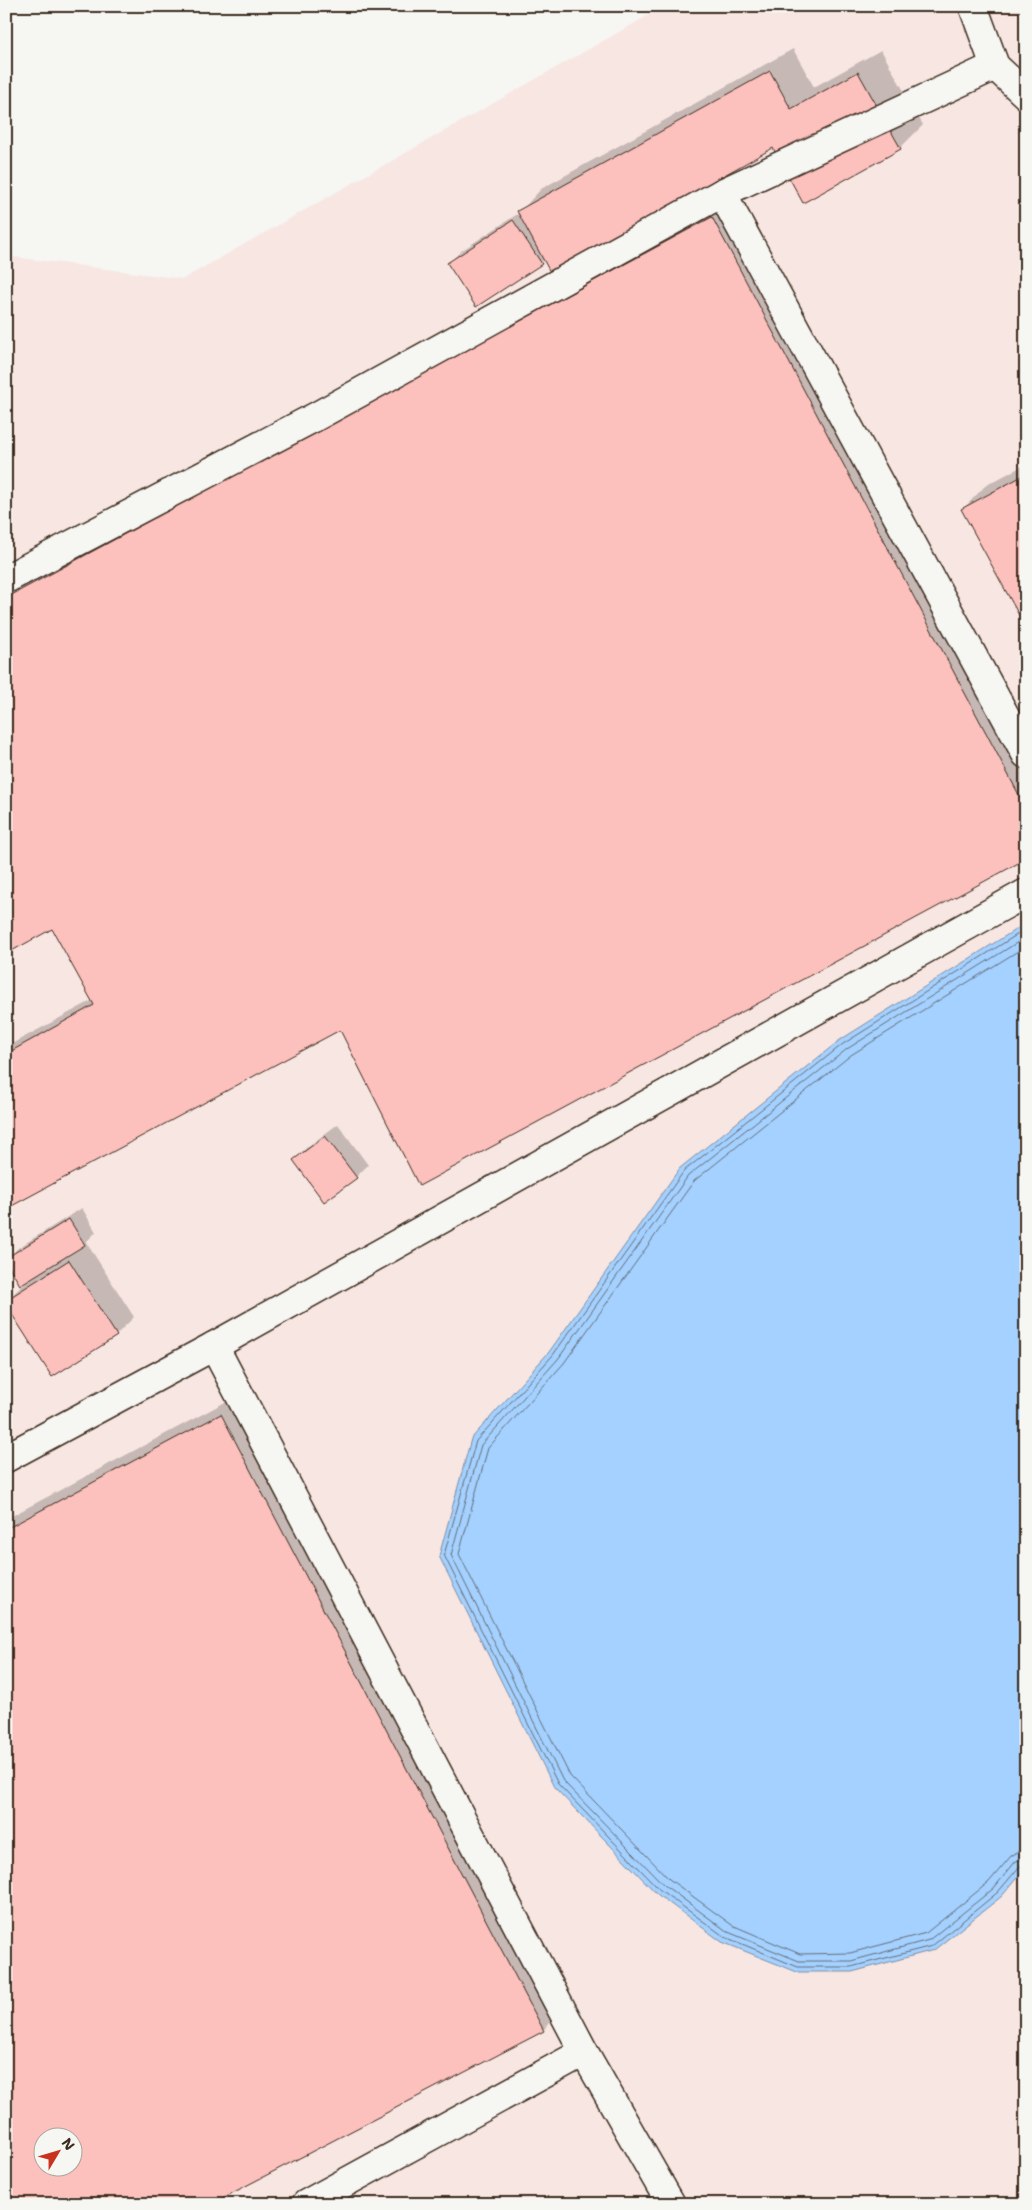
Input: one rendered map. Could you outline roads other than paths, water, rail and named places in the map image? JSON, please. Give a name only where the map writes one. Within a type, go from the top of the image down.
[{"type":"street","points":[[973,6],[995,66],[1026,95]]},
{"type":"street","points":[[6,579],[317,416],[722,193],[995,66]]},
{"type":"street","points":[[722,193],[1026,754]]},
{"type":"street","points":[[6,1458],[214,1346],[1026,893]]},
{"type":"street","points":[[214,1346],[584,2052],[671,2204]]},
{"type":"street","points":[[306,2204],[584,2052]]},
{"type":"water","points":[[1026,923],[1026,1867],[1002,1896],[934,1950],[852,1972],[797,1972],[722,1942],[657,1894],[554,1787],[439,1556],[471,1439],[549,1352],[680,1168],[840,1040]]}]
